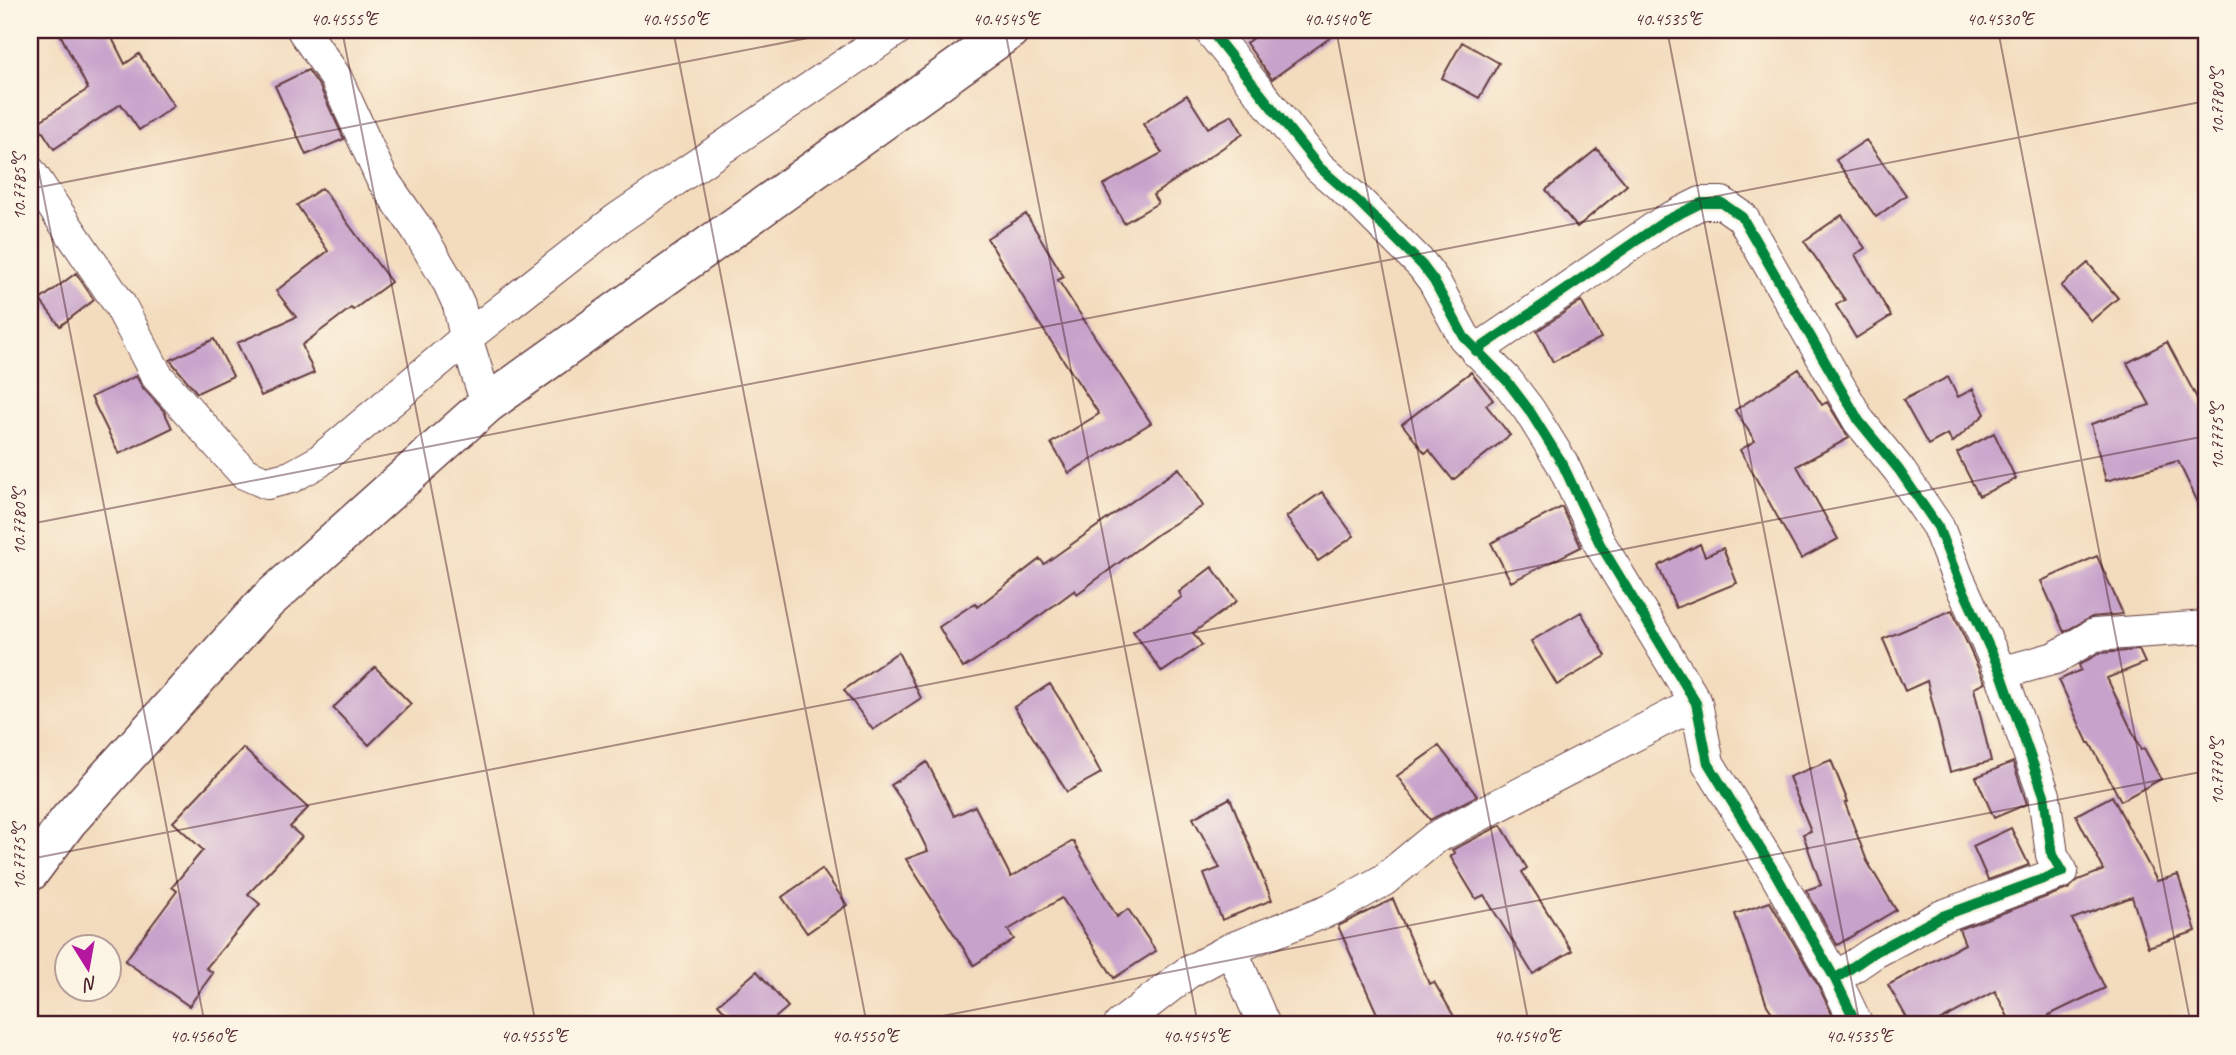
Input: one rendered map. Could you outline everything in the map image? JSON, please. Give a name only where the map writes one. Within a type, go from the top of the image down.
[{"type":"main road","points":[[30,872],[68,821],[267,601],[486,404],[1010,30]]},
{"type":"street","points":[[303,30],[336,78],[381,177],[417,229],[449,283],[459,305],[486,404]]},
{"type":"street","points":[[30,172],[120,305],[157,376],[244,473],[267,483],[291,477],[318,462],[466,338],[616,220],[896,30]]},
{"type":"street","points":[[1210,30],[1319,167],[1359,202],[1422,265],[1434,281],[1464,337],[1507,381],[1529,410],[1562,463],[1600,544],[1696,703],[1708,763],[1774,871],[1835,979],[1857,1025]]},
{"type":"street","points":[[1476,351],[1665,221],[1701,203],[1722,203],[1742,217],[1860,421],[1899,470],[1938,527],[2000,673],[2044,795],[2052,855],[2062,872],[1940,917],[1873,953],[1835,979]]},
{"type":"street","points":[[2000,673],[2054,658],[2094,635],[2206,627]]},
{"type":"street","points":[[1120,1025],[1187,973],[1231,949],[1334,908],[1384,880],[1434,838],[1696,703]]},
{"type":"street","points":[[1231,949],[1264,1025]]},
{"type":"building","points":[[58,30],[108,30],[125,64],[139,54],[174,106],[139,130],[121,104],[54,149],[37,123],[88,89]]},
{"type":"building","points":[[1264,30],[1341,30],[1272,79],[1246,43]]},
{"type":"building","points":[[1462,42],[1499,63],[1479,98],[1442,78]]},
{"type":"building","points":[[308,70],[320,87],[344,139],[306,155],[275,86]]},
{"type":"building","points":[[1187,95],[1208,128],[1232,115],[1243,134],[1153,195],[1158,203],[1124,223],[1103,185],[1162,153],[1143,124]]},
{"type":"building","points":[[1866,140],[1906,195],[1876,217],[1836,160]]},
{"type":"building","points":[[1597,149],[1627,185],[1577,227],[1546,190]]},
{"type":"building","points":[[322,188],[391,282],[302,345],[314,373],[261,396],[237,343],[296,317],[276,291],[328,251],[297,205]]},
{"type":"building","points":[[1026,214],[1064,277],[1058,280],[1151,423],[1069,473],[1051,443],[1099,414],[987,238]]},
{"type":"building","points":[[1842,215],[1865,248],[1855,255],[1891,316],[1856,338],[1836,305],[1845,300],[1804,241]]},
{"type":"building","points":[[2088,263],[2118,298],[2091,321],[2061,286]]},
{"type":"building","points":[[76,273],[94,300],[60,326],[40,300]]},
{"type":"building","points":[[1581,301],[1601,338],[1553,362],[1537,331]]},
{"type":"building","points":[[214,339],[233,376],[197,393],[170,360]]},
{"type":"building","points":[[2167,342],[2206,415],[2206,519],[2178,461],[2106,481],[2091,424],[2150,405],[2127,363]]},
{"type":"building","points":[[1799,369],[1822,405],[1827,402],[1849,438],[1797,466],[1838,539],[1801,559],[1740,450],[1755,441],[1735,410]]},
{"type":"building","points":[[1471,372],[1493,400],[1486,405],[1510,435],[1453,480],[1429,450],[1425,453],[1402,424]]},
{"type":"building","points":[[136,376],[164,411],[172,428],[119,454],[91,397]]},
{"type":"building","points":[[1948,377],[1958,397],[1973,389],[1985,414],[1952,443],[1948,434],[1928,445],[1903,400]]},
{"type":"building","points":[[1994,433],[2016,479],[1979,496],[1957,453]]},
{"type":"building","points":[[1179,468],[1203,506],[1159,533],[1077,594],[1075,590],[963,668],[939,627],[975,603],[977,607],[1040,559],[1044,564]]},
{"type":"building","points":[[1322,492],[1354,536],[1318,561],[1286,517]]},
{"type":"building","points":[[1562,507],[1581,547],[1511,582],[1491,543]]},
{"type":"building","points":[[1700,544],[1705,556],[1723,548],[1737,583],[1676,608],[1658,566]]},
{"type":"building","points":[[2097,556],[2123,614],[2092,617],[2064,632],[2041,581]]},
{"type":"building","points":[[1212,567],[1237,601],[1193,633],[1202,645],[1162,672],[1133,631],[1182,597],[1179,592]]},
{"type":"building","points":[[1952,610],[1985,683],[1974,688],[1991,761],[1950,772],[1927,681],[1905,691],[1883,639]]},
{"type":"building","points":[[1581,612],[1606,656],[1557,685],[1531,641]]},
{"type":"building","points":[[2139,650],[2145,663],[2107,678],[2141,750],[2144,748],[2161,779],[2121,801],[2088,743],[2059,680],[2081,670],[2079,665],[2100,653]]},
{"type":"building","points":[[898,652],[921,698],[873,730],[844,690]]},
{"type":"building","points":[[375,667],[411,704],[369,745],[333,708]]},
{"type":"building","points":[[1050,684],[1101,773],[1067,792],[1014,707]]},
{"type":"building","points":[[1439,746],[1477,796],[1430,820],[1397,776]]},
{"type":"building","points":[[243,748],[308,808],[290,827],[302,837],[248,894],[260,904],[206,968],[213,973],[189,1006],[125,961],[177,891],[172,887],[203,850],[173,822]]},
{"type":"building","points":[[1831,760],[1867,861],[1896,910],[1837,945],[1806,890],[1821,885],[1803,834],[1811,831],[1789,777]]},
{"type":"building","points":[[927,762],[954,816],[975,806],[1011,877],[1073,841],[1117,917],[1128,909],[1156,951],[1114,978],[1062,898],[1008,930],[1014,939],[974,965],[906,859],[928,851],[906,807],[891,785]]},
{"type":"building","points":[[2013,762],[2027,804],[1994,818],[1976,777]]},
{"type":"building","points":[[2112,796],[2157,881],[2178,875],[2196,931],[2148,947],[2132,897],[2072,919],[2105,988],[2049,1015],[2054,1025],[2012,1025],[1995,991],[1932,1025],[1911,1025],[1888,985],[1965,944],[1959,929],[2068,889],[2078,880],[2104,870],[2076,815]]},
{"type":"building","points":[[1230,798],[1272,900],[1222,920],[1204,874],[1220,868],[1193,818]]},
{"type":"building","points":[[1501,825],[1527,868],[1522,872],[1572,951],[1533,974],[1484,895],[1476,899],[1450,856],[1455,853],[1452,850]]},
{"type":"building","points":[[2011,828],[2029,865],[1988,880],[1973,846]]},
{"type":"building","points":[[822,869],[847,905],[807,933],[782,897]]},
{"type":"building","points":[[1393,899],[1429,984],[1434,982],[1459,1025],[1382,1025],[1338,926]]},
{"type":"building","points":[[1770,902],[1819,987],[1837,1025],[1780,1025],[1767,1005],[1735,914]]},
{"type":"building","points":[[757,971],[788,1007],[767,1025],[737,1025],[718,1004]]},
{"type":"cycle path","points":[[1210,30],[1319,167],[1359,202],[1422,265],[1434,281],[1464,337],[1507,381],[1529,410],[1562,463],[1600,544],[1696,703],[1708,763],[1774,871],[1835,979],[1857,1025]]},
{"type":"cycle path","points":[[1476,351],[1665,221],[1701,203],[1722,203],[1742,217],[1859,421],[1899,470],[1938,527],[2001,673],[2044,795],[2052,855],[2062,872],[1940,917],[1873,953],[1835,979]]}]
